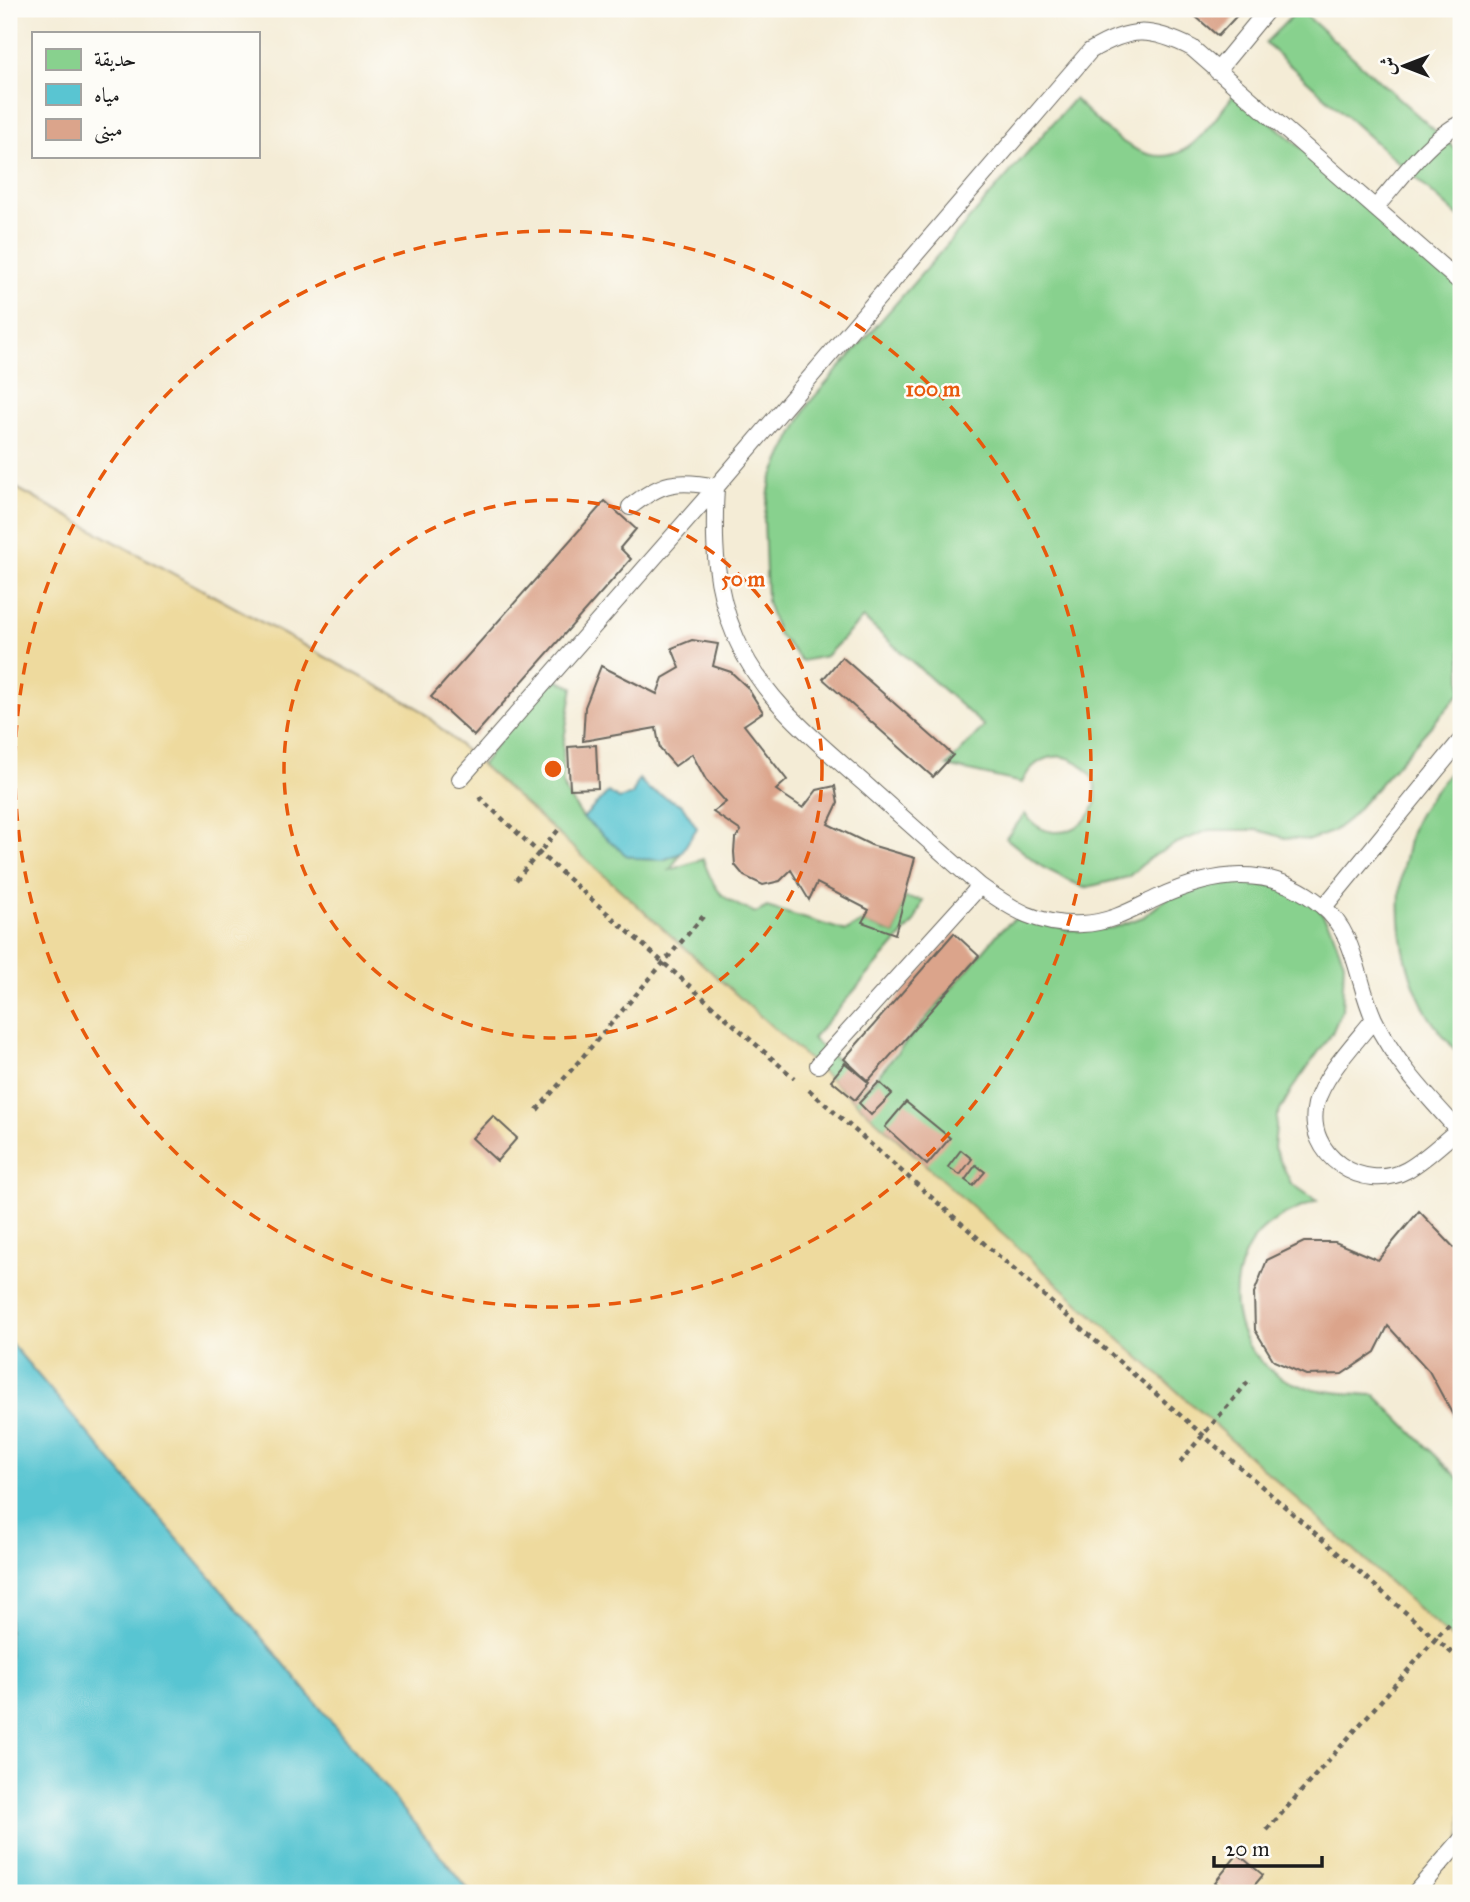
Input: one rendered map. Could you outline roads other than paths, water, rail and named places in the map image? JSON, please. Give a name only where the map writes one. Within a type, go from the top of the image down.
[{"type":"lane","points":[[1217,71],[1268,9]]},
{"type":"lane","points":[[460,779],[716,487],[1090,51],[1114,36],[1141,32],[1168,36],[1192,48],[1461,283]]},
{"type":"lane","points":[[1375,208],[1433,143],[1461,124]]},
{"type":"lane","points":[[631,507],[648,492],[670,484],[694,482],[716,487]]},
{"type":"lane","points":[[716,487],[713,539],[720,590],[736,639],[762,684],[795,723],[980,886],[1010,908],[1045,922],[1083,925],[1120,917],[1187,884],[1223,876],[1260,876],[1283,882],[1305,892],[1324,907],[1341,927],[1353,950],[1374,1019],[1400,1063],[1460,1131],[1406,1171],[1380,1179],[1352,1174],[1329,1157],[1316,1132],[1316,1104],[1328,1079],[1374,1019]]},
{"type":"lane","points":[[1324,907],[1461,740]]},
{"type":"lane","points":[[818,1065],[980,886]]},
{"type":"lane","points":[[1415,1893],[1461,1840]]},
{"type":"water","points":[[639,779],[648,789],[682,805],[697,828],[681,853],[663,860],[639,859],[626,855],[583,818],[608,792],[619,799],[632,795]]},
{"type":"water","points":[[9,1341],[285,1665],[471,1893],[9,1893]]}]
